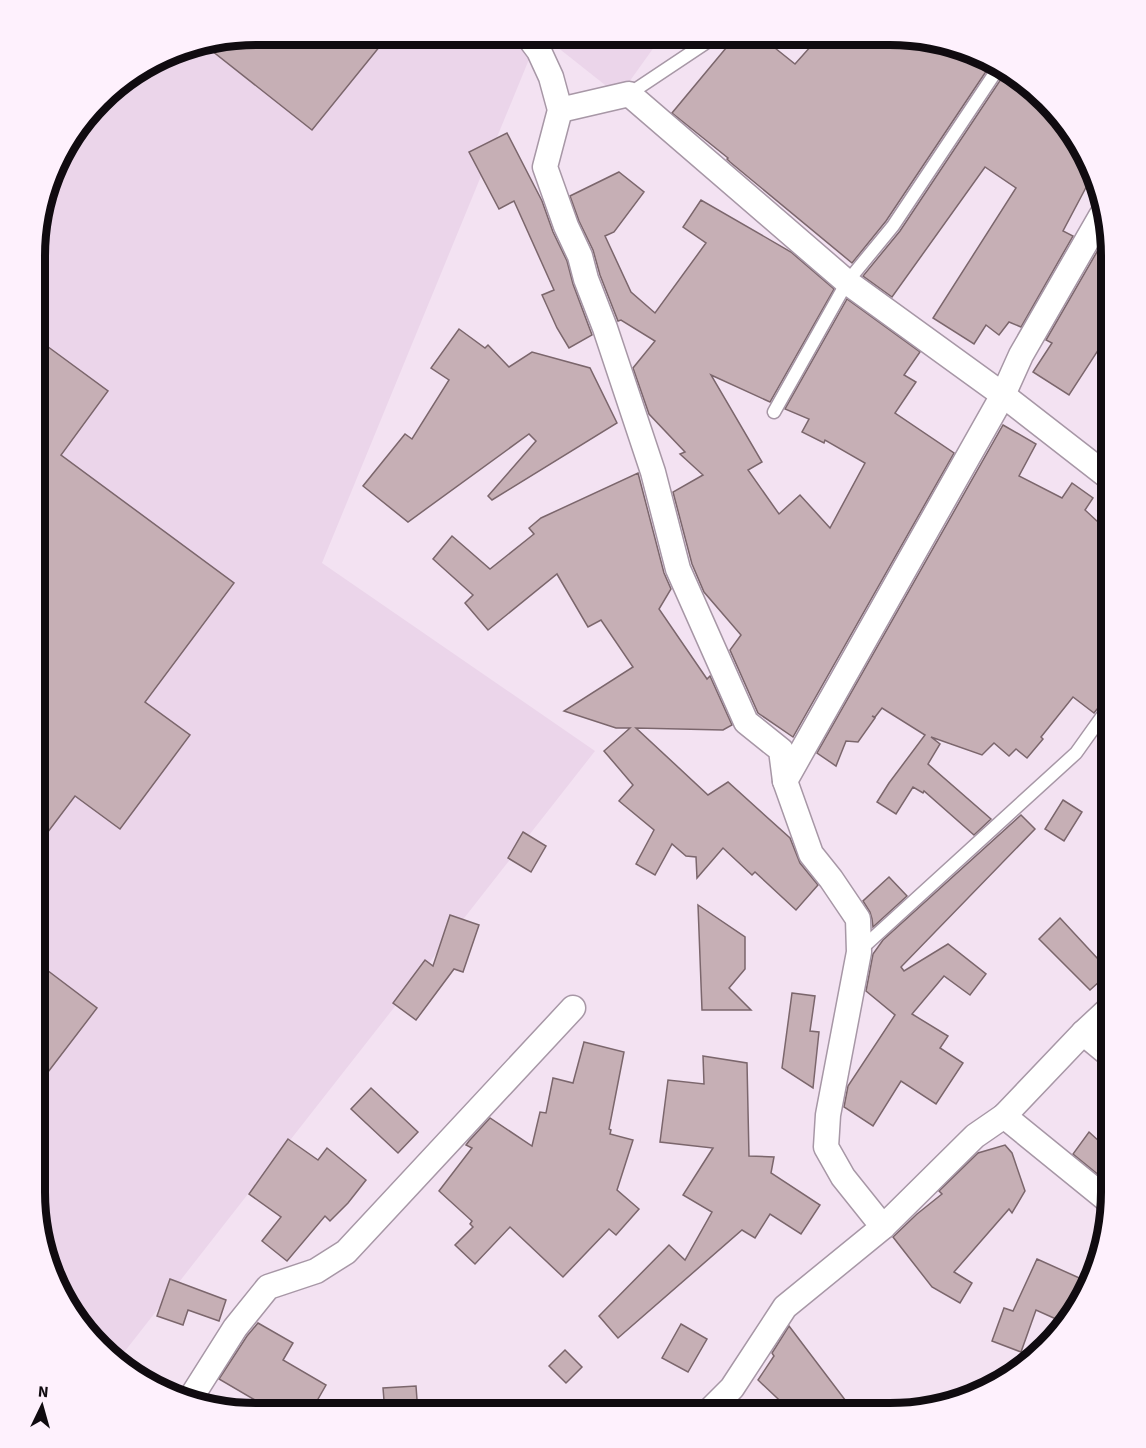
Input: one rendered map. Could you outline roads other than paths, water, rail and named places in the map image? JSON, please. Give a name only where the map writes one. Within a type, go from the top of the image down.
[{"type":"street","points":[[534,45],[551,77],[560,110],[545,167],[566,226],[580,256],[653,472],[678,569],[746,722],[782,750],[785,781],[811,854],[858,919],[859,951],[828,1115],[826,1147],[843,1177],[883,1227]]},
{"type":"street","points":[[560,110],[629,94],[847,282],[1003,395],[1101,471]]},
{"type":"street","points":[[785,781],[1003,395],[1021,355],[1098,221]]},
{"type":"street","points":[[194,1394],[235,1328],[268,1287],[316,1271],[346,1252],[573,1008]]},
{"type":"street","points":[[717,1403],[732,1388],[785,1308],[883,1227],[975,1136],[1004,1116],[1101,1016]]},
{"type":"street","points":[[1083,1033],[1101,1048]]},
{"type":"street","points":[[1004,1116],[1101,1195]]},
{"type":"lane","points":[[629,94],[702,45]]},
{"type":"lane","points":[[774,412],[847,282],[893,226],[995,73]]},
{"type":"lane","points":[[859,951],[1076,753],[1101,718]]}]
